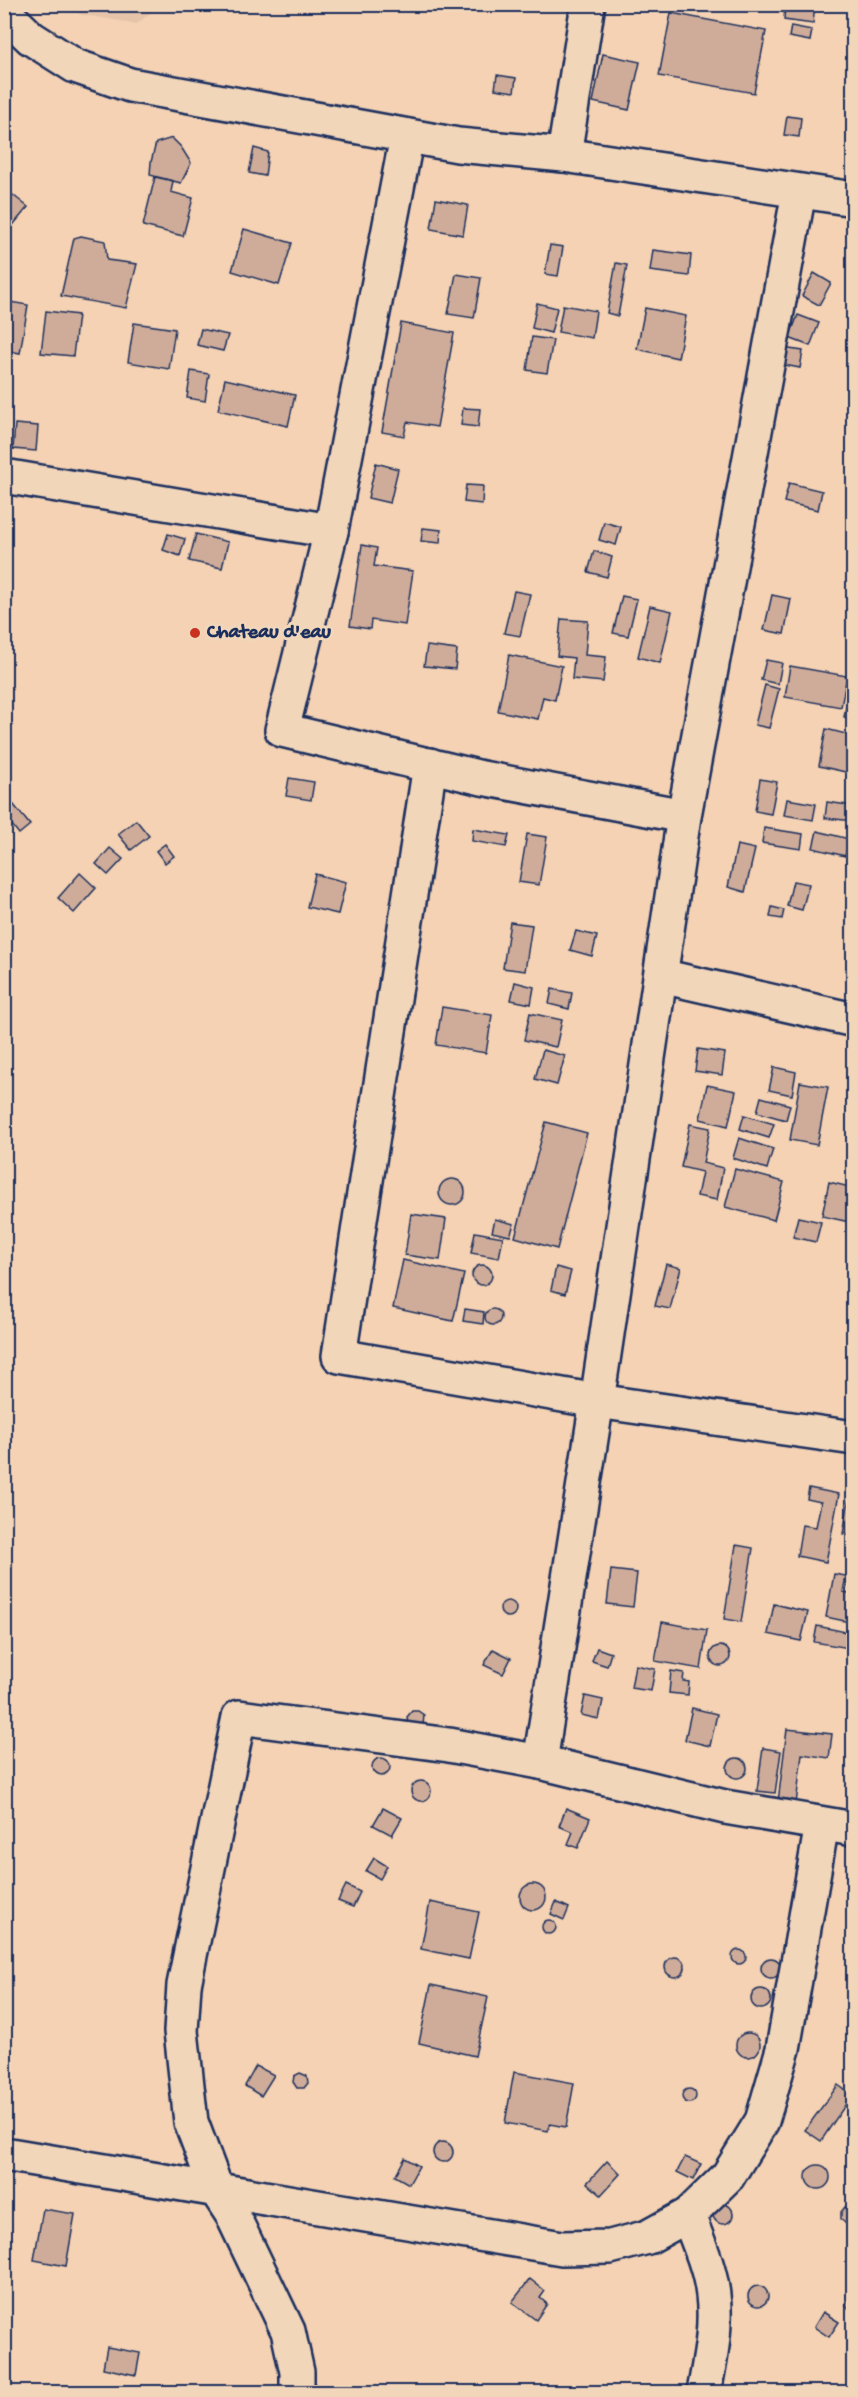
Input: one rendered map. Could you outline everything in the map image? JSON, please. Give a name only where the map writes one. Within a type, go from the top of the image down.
[{"type":"street","points":[[564,155],[588,4]]},
{"type":"street","points":[[4,12],[31,38],[75,66],[130,85],[458,145],[564,155],[854,199]]},
{"type":"street","points":[[408,136],[331,531],[282,730],[482,778],[684,816]]},
{"type":"street","points":[[540,1762],[597,1401],[684,816],[799,192]]},
{"type":"street","points":[[4,476],[331,531]]},
{"type":"street","points":[[430,765],[339,1356],[597,1401],[854,1438]]},
{"type":"street","points":[[661,976],[854,1020]]},
{"type":"street","points":[[297,2392],[297,2372],[288,2331],[232,2214],[217,2191],[191,2122],[181,2031],[184,1985],[238,1717],[449,1745],[540,1762],[725,1807],[854,1829]]},
{"type":"street","points":[[4,2154],[562,2248],[610,2247],[648,2237],[688,2215],[728,2176],[762,2121],[783,2049],[822,1824]]},
{"type":"street","points":[[688,2215],[705,2261],[713,2295],[714,2339],[704,2392]]},
{"type":"shaded area","points":[[70,5],[160,5],[137,24],[79,14]]},
{"type":"building","points":[[785,4],[815,4],[813,24],[784,20]]},
{"type":"building","points":[[671,13],[766,31],[754,93],[659,76]]},
{"type":"building","points":[[791,26],[812,30],[810,41],[789,37]]},
{"type":"building","points":[[603,54],[640,62],[629,110],[593,102]]},
{"type":"building","points":[[497,75],[516,78],[514,92],[495,89]]},
{"type":"building","points":[[787,116],[801,118],[799,137],[784,135]]},
{"type":"building","points":[[172,138],[191,163],[181,183],[150,175],[156,143]]},
{"type":"building","points":[[254,148],[268,152],[265,176],[249,173]]},
{"type":"building","points":[[155,177],[173,181],[171,192],[193,198],[183,236],[143,226]]},
{"type":"building","points":[[4,188],[28,207],[4,236]]},
{"type":"building","points":[[436,199],[468,205],[463,235],[431,229]]},
{"type":"building","points":[[244,229],[292,243],[279,285],[232,271]]},
{"type":"building","points":[[81,236],[105,241],[107,260],[137,264],[126,308],[61,296],[74,238]]},
{"type":"building","points":[[550,245],[563,247],[558,276],[545,274]]},
{"type":"building","points":[[653,250],[691,255],[689,276],[650,271]]},
{"type":"building","points":[[616,263],[627,265],[618,316],[607,313]]},
{"type":"building","points":[[814,273],[831,283],[819,305],[802,296]]},
{"type":"building","points":[[456,274],[481,278],[474,318],[448,314]]},
{"type":"building","points":[[4,301],[28,305],[20,353],[4,350]]},
{"type":"building","points":[[537,303],[557,308],[551,333],[532,328]]},
{"type":"building","points":[[563,305],[596,311],[592,338],[558,332]]},
{"type":"building","points":[[645,308],[686,316],[678,358],[637,349]]},
{"type":"building","points":[[46,311],[78,315],[73,356],[41,353]]},
{"type":"building","points":[[798,315],[819,323],[810,346],[789,338]]},
{"type":"building","points":[[134,323],[175,329],[169,369],[128,362]]},
{"type":"building","points":[[401,323],[454,333],[437,427],[407,422],[404,436],[382,432]]},
{"type":"building","points":[[201,329],[228,335],[223,351],[197,345]]},
{"type":"building","points":[[532,337],[553,340],[547,373],[527,370]]},
{"type":"building","points":[[782,348],[803,351],[800,368],[779,364]]},
{"type":"building","points":[[191,371],[209,374],[205,401],[187,398]]},
{"type":"building","points":[[225,379],[295,395],[288,426],[218,410]]},
{"type":"building","points":[[463,408],[480,409],[478,427],[461,425]]},
{"type":"building","points":[[15,424],[38,426],[36,451],[13,449]]},
{"type":"building","points":[[376,463],[398,469],[390,503],[368,498]]},
{"type":"building","points":[[789,483],[822,491],[818,510],[784,502]]},
{"type":"building","points":[[466,485],[483,486],[482,504],[464,502]]},
{"type":"building","points":[[604,522],[621,527],[616,545],[599,540]]},
{"type":"building","points":[[423,528],[441,530],[440,543],[421,541]]},
{"type":"building","points":[[168,534],[185,539],[180,556],[163,550]]},
{"type":"building","points":[[196,534],[228,542],[222,568],[189,561]]},
{"type":"building","points":[[362,545],[377,548],[374,566],[413,571],[405,625],[371,620],[370,629],[350,626]]},
{"type":"building","points":[[594,551],[612,557],[607,577],[588,572]]},
{"type":"building","points":[[514,591],[530,594],[520,636],[504,633]]},
{"type":"building","points":[[772,595],[791,599],[784,634],[764,630]]},
{"type":"building","points":[[622,596],[637,599],[628,636],[613,633]]},
{"type":"building","points":[[650,606],[672,611],[660,663],[638,657]]},
{"type":"building","points":[[561,619],[588,621],[585,655],[606,657],[603,682],[572,679],[574,658],[557,656]]},
{"type":"building","points":[[427,646],[457,650],[455,669],[424,666]]},
{"type":"building","points":[[509,655],[562,666],[555,700],[543,697],[538,719],[498,711]]},
{"type":"building","points":[[766,660],[782,663],[778,684],[761,680]]},
{"type":"building","points":[[790,666],[847,676],[841,707],[785,697]]},
{"type":"building","points":[[765,685],[779,689],[769,728],[755,725]]},
{"type":"building","points":[[847,702],[854,704],[854,719],[844,717]]},
{"type":"building","points":[[826,729],[854,736],[854,757],[850,773],[819,766]]},
{"type":"building","points":[[289,778],[314,782],[311,800],[286,796]]},
{"type":"building","points":[[760,779],[777,782],[771,814],[755,811]]},
{"type":"building","points":[[9,799],[30,825],[19,834],[4,815],[4,802]]},
{"type":"building","points":[[787,799],[816,804],[813,820],[784,815]]},
{"type":"building","points":[[827,802],[854,806],[854,821],[825,818]]},
{"type":"building","points":[[136,820],[149,836],[131,850],[118,834]]},
{"type":"building","points":[[764,828],[803,834],[801,849],[762,843]]},
{"type":"building","points":[[473,829],[509,835],[506,847],[472,841]]},
{"type":"building","points":[[817,831],[849,839],[845,856],[813,848]]},
{"type":"building","points":[[527,834],[547,837],[539,885],[519,882]]},
{"type":"building","points":[[165,844],[174,856],[165,863],[156,851]]},
{"type":"building","points":[[737,845],[755,849],[745,892],[728,887]]},
{"type":"building","points":[[110,848],[123,859],[108,875],[96,864]]},
{"type":"building","points":[[80,873],[96,888],[74,913],[58,898]]},
{"type":"building","points":[[315,874],[346,882],[338,914],[307,907]]},
{"type":"building","points":[[793,881],[809,884],[802,910],[787,906]]},
{"type":"building","points":[[772,907],[784,910],[782,919],[770,917]]},
{"type":"building","points":[[510,922],[532,925],[525,971],[503,968]]},
{"type":"building","points":[[576,931],[597,936],[592,956],[570,950]]},
{"type":"building","points":[[515,982],[534,987],[531,1004],[511,1000]]},
{"type":"building","points":[[552,989],[572,993],[569,1009],[549,1004]]},
{"type":"building","points":[[442,1007],[492,1015],[486,1053],[436,1045]]},
{"type":"building","points":[[530,1013],[562,1020],[556,1047],[524,1040]]},
{"type":"building","points":[[698,1049],[725,1053],[722,1075],[695,1071]]},
{"type":"building","points":[[543,1050],[565,1056],[557,1085],[535,1079]]},
{"type":"building","points":[[774,1067],[796,1072],[792,1095],[769,1090]]},
{"type":"building","points":[[800,1082],[828,1087],[817,1145],[790,1140]]},
{"type":"building","points":[[707,1085],[736,1091],[728,1126],[700,1119]]},
{"type":"building","points":[[761,1097],[790,1105],[786,1120],[757,1112]]},
{"type":"building","points":[[744,1115],[774,1124],[769,1138],[740,1129]]},
{"type":"building","points":[[546,1122],[587,1133],[557,1249],[515,1237]]},
{"type":"building","points":[[690,1124],[710,1128],[703,1163],[723,1168],[717,1200],[697,1196],[702,1172],[681,1167]]},
{"type":"building","points":[[739,1138],[773,1149],[767,1169],[733,1158]]},
{"type":"building","points":[[735,1169],[784,1182],[774,1220],[725,1207]]},
{"type":"building","points":[[452,1179],[461,1183],[465,1192],[461,1201],[452,1205],[443,1201],[439,1192],[443,1183]]},
{"type":"building","points":[[829,1182],[854,1188],[854,1223],[822,1216]]},
{"type":"building","points":[[411,1214],[446,1219],[440,1260],[405,1255]]},
{"type":"building","points":[[798,1217],[821,1222],[816,1242],[793,1237]]},
{"type":"building","points":[[495,1219],[514,1224],[510,1236],[492,1232]]},
{"type":"building","points":[[475,1232],[503,1237],[499,1258],[471,1253]]},
{"type":"building","points":[[403,1260],[464,1274],[453,1321],[393,1308]]},
{"type":"building","points":[[666,1264],[681,1268],[670,1309],[655,1306]]},
{"type":"building","points":[[482,1265],[489,1268],[492,1275],[489,1282],[482,1285],[475,1282],[472,1275],[475,1268]]},
{"type":"building","points":[[556,1267],[571,1271],[565,1294],[551,1290]]},
{"type":"building","points":[[465,1309],[484,1312],[483,1324],[463,1321]]},
{"type":"building","points":[[493,1309],[501,1317],[493,1325],[485,1317]]},
{"type":"building","points":[[809,1488],[839,1494],[826,1562],[797,1556],[802,1525],[816,1527],[821,1502],[807,1499]]},
{"type":"building","points":[[849,1499],[854,1500],[854,1536],[843,1534]]},
{"type":"building","points":[[736,1545],[753,1548],[741,1622],[724,1619]]},
{"type":"building","points":[[611,1570],[637,1573],[633,1607],[607,1604]]},
{"type":"building","points":[[851,1570],[854,1571],[854,1588],[848,1587]]},
{"type":"building","points":[[834,1574],[846,1576],[843,1592],[854,1594],[854,1623],[826,1617]]},
{"type":"building","points":[[505,1601],[511,1601],[516,1609],[514,1615],[505,1617],[500,1612],[500,1606]]},
{"type":"building","points":[[774,1604],[808,1612],[801,1641],[768,1634]]},
{"type":"building","points":[[662,1622],[707,1630],[701,1669],[655,1661]]},
{"type":"building","points":[[817,1626],[851,1633],[849,1648],[814,1642]]},
{"type":"building","points":[[720,1646],[727,1649],[730,1656],[727,1663],[720,1666],[713,1663],[710,1656],[713,1649]]},
{"type":"building","points":[[597,1648],[611,1653],[607,1666],[592,1661]]},
{"type":"building","points":[[493,1649],[511,1658],[503,1674],[484,1665]]},
{"type":"building","points":[[635,1665],[655,1669],[651,1691],[631,1688]]},
{"type":"building","points":[[671,1671],[684,1673],[683,1681],[689,1682],[688,1695],[669,1693]]},
{"type":"building","points":[[585,1696],[603,1700],[599,1719],[581,1715]]},
{"type":"building","points":[[692,1708],[717,1714],[710,1746],[685,1740]]},
{"type":"building","points":[[412,1711],[418,1711],[424,1715],[423,1725],[408,1724],[407,1717]]},
{"type":"building","points":[[787,1729],[832,1734],[829,1758],[802,1754],[796,1804],[778,1802]]},
{"type":"building","points":[[763,1748],[781,1751],[775,1793],[757,1791]]},
{"type":"building","points":[[381,1758],[387,1761],[390,1767],[387,1773],[381,1776],[375,1773],[372,1767],[375,1761]]},
{"type":"building","points":[[737,1758],[744,1761],[747,1768],[744,1775],[737,1778],[730,1775],[727,1768],[730,1761]]},
{"type":"building","points":[[421,1781],[428,1784],[431,1791],[428,1798],[421,1801],[414,1798],[411,1791],[414,1784]]},
{"type":"building","points":[[383,1808],[402,1818],[392,1835],[373,1825]]},
{"type":"building","points":[[566,1808],[590,1818],[578,1848],[568,1844],[573,1832],[559,1826]]},
{"type":"building","points":[[374,1858],[387,1866],[380,1879],[366,1871]]},
{"type":"building","points":[[533,1884],[542,1888],[546,1897],[542,1906],[533,1910],[524,1906],[520,1897],[524,1888]]},
{"type":"building","points":[[346,1885],[360,1892],[353,1907],[338,1901]]},
{"type":"building","points":[[430,1902],[479,1912],[469,1959],[421,1949]]},
{"type":"building","points":[[556,1902],[569,1908],[564,1920],[551,1914]]},
{"type":"building","points":[[546,1920],[552,1920],[556,1927],[552,1934],[546,1934],[542,1930],[542,1924]]},
{"type":"building","points":[[739,1950],[744,1952],[746,1957],[744,1962],[739,1964],[734,1962],[732,1957],[734,1952]]},
{"type":"building","points":[[675,1957],[682,1960],[685,1967],[682,1974],[675,1977],[668,1974],[665,1967],[668,1960]]},
{"type":"building","points":[[771,1958],[778,1961],[781,1968],[778,1975],[771,1978],[764,1975],[761,1968],[764,1961]]},
{"type":"building","points":[[431,1985],[488,1997],[475,2056],[419,2043]]},
{"type":"building","points":[[761,1989],[768,1992],[771,1999],[768,2006],[761,2009],[754,2006],[751,1999],[754,1992]]},
{"type":"building","points":[[748,2033],[756,2037],[760,2045],[756,2053],[748,2057],[740,2053],[736,2045],[740,2037]]},
{"type":"building","points":[[256,2066],[274,2075],[261,2096],[245,2086]]},
{"type":"building","points":[[514,2072],[574,2083],[566,2127],[550,2124],[548,2131],[505,2123]]},
{"type":"building","points":[[300,2073],[307,2076],[308,2083],[304,2088],[297,2088],[293,2082],[294,2076]]},
{"type":"building","points":[[838,2085],[852,2095],[821,2141],[805,2130]]},
{"type":"building","points":[[686,2089],[692,2089],[696,2096],[692,2103],[686,2103],[682,2099],[682,2093]]},
{"type":"building","points":[[443,2142],[450,2145],[453,2152],[450,2159],[443,2162],[436,2159],[433,2152],[436,2145]]},
{"type":"building","points":[[685,2157],[701,2164],[693,2180],[677,2172]]},
{"type":"building","points":[[405,2158],[419,2166],[409,2184],[395,2176]]},
{"type":"building","points":[[607,2161],[620,2174],[601,2195],[587,2183]]},
{"type":"building","points":[[818,2165],[826,2169],[830,2177],[826,2185],[818,2189],[810,2185],[806,2177],[810,2169]]},
{"type":"building","points":[[723,2204],[730,2207],[733,2214],[730,2221],[723,2224],[716,2221],[713,2214],[716,2207]]},
{"type":"building","points":[[854,2206],[854,2225],[848,2226],[841,2219],[841,2212],[845,2207]]},
{"type":"building","points":[[43,2209],[75,2214],[66,2266],[34,2260]]},
{"type":"building","points":[[530,2279],[545,2291],[540,2298],[547,2304],[536,2320],[512,2302]]},
{"type":"building","points":[[758,2286],[765,2289],[768,2296],[765,2303],[758,2306],[751,2303],[748,2296],[751,2289]]},
{"type":"building","points":[[854,2296],[854,2313],[848,2309],[846,2304],[848,2299]]},
{"type":"building","points":[[823,2312],[839,2322],[829,2337],[814,2327]]},
{"type":"building","points":[[107,2347],[140,2353],[136,2375],[103,2368]]},
{"type":"place","name":"Chateau d'eau","points":[[195,633]]}]
